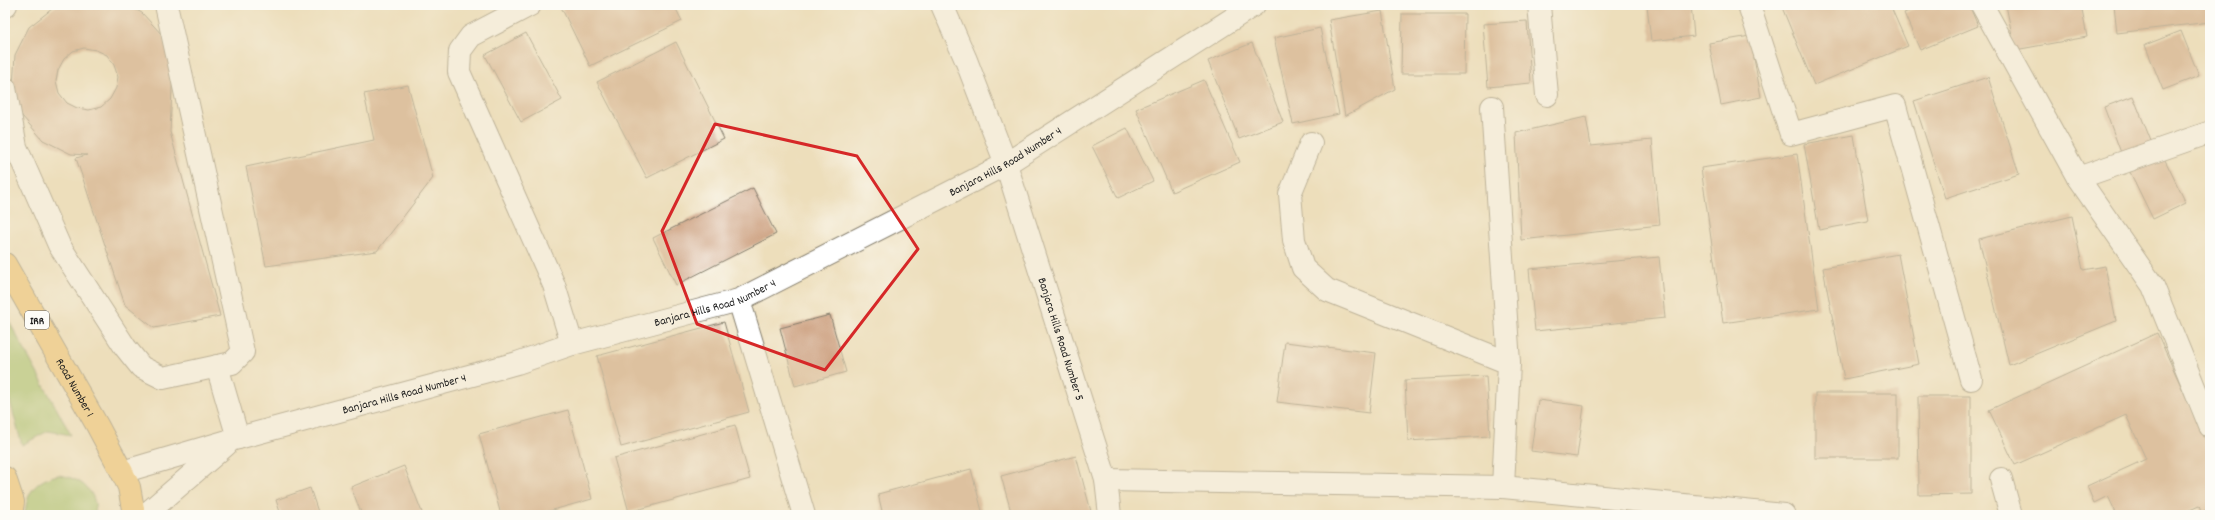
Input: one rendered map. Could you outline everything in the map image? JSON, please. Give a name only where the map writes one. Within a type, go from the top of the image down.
[{"type":"main road","name":"Road Number 1","points":[[5,264],[97,425],[122,472],[129,487],[133,509],[132,515]]},
{"type":"main road","points":[[5,478],[13,502],[11,515]]},
{"type":"street","points":[[5,88],[16,147],[59,246],[125,347],[141,367],[163,378],[225,364],[243,352],[166,5]]},
{"type":"street","points":[[530,5],[471,36],[460,51],[459,72],[554,285],[572,344]]},
{"type":"street","name":"Banjara Hills Road Number 5","points":[[942,5],[966,60],[1006,164],[1106,480],[1110,515]]},
{"type":"street","name":"Banjara Hills Road Number 4","points":[[145,515],[239,438],[517,363],[572,344],[739,300],[1006,164],[1254,5]]},
{"type":"street","points":[[1539,5],[1547,95]]},
{"type":"street","points":[[1749,5],[1791,134],[1895,106],[1971,379]]},
{"type":"street","points":[[1982,5],[2078,178],[2153,286],[2210,426]]},
{"type":"street","points":[[1492,107],[1509,363],[1503,487]]},
{"type":"street","points":[[2078,178],[2208,133]]},
{"type":"street","points":[[1311,143],[1290,194],[1294,240],[1303,268],[1327,290],[1509,363]]},
{"type":"street","points":[[739,300],[804,515]]},
{"type":"street","points":[[122,472],[239,438],[225,364]]},
{"type":"street","points":[[2001,479],[2011,515]]},
{"type":"street","points":[[1106,480],[1503,487],[1784,515]]},
{"type":"highlighted area","points":[[715,124],[857,156],[918,249],[825,370],[697,324],[662,231]]},
{"type":"green space","points":[[5,314],[71,435],[48,431],[22,445],[5,383]]},
{"type":"green space","points":[[58,475],[66,476],[80,482],[91,492],[94,499],[95,515],[25,515],[27,500],[34,488],[44,480]]},
{"type":"building","points":[[57,5],[127,5],[142,13],[163,36],[173,66],[170,132],[220,316],[154,328],[125,305],[76,158],[87,155],[71,154],[43,140],[22,116],[13,86],[15,55],[29,27]],"holes":[[[84,48],[96,50],[107,55],[114,65],[118,77],[116,88],[110,99],[101,107],[89,110],[77,108],[67,103],[59,93],[56,81],[58,70],[64,59],[73,51]]]},
{"type":"building","points":[[560,5],[674,5],[682,21],[590,66]]},
{"type":"building","points":[[1647,5],[1691,5],[1694,36],[1651,41]]},
{"type":"building","points":[[1781,5],[1890,5],[1908,46],[1814,85]]},
{"type":"building","points":[[1923,5],[1969,5],[1978,26],[1920,50],[1904,13]]},
{"type":"building","points":[[2006,5],[2081,5],[2087,37],[2015,50]]},
{"type":"building","points":[[2114,5],[2210,5],[2210,22],[2117,33]]},
{"type":"building","points":[[1382,11],[1395,89],[1345,116],[1329,20]]},
{"type":"building","points":[[1402,14],[1465,14],[1464,74],[1401,74]]},
{"type":"building","points":[[1527,21],[1531,83],[1488,87],[1483,24]]},
{"type":"building","points":[[1320,28],[1339,114],[1293,124],[1274,38]]},
{"type":"building","points":[[2181,31],[2199,76],[2163,90],[2145,45]]},
{"type":"building","points":[[526,33],[562,100],[521,122],[485,55]]},
{"type":"building","points":[[1750,36],[1761,97],[1721,105],[1709,43]]},
{"type":"building","points":[[676,42],[724,139],[647,178],[597,82]]},
{"type":"building","points":[[1252,43],[1283,122],[1239,139],[1208,61]]},
{"type":"building","points":[[1988,77],[2019,174],[1945,198],[1914,101]]},
{"type":"building","points":[[1204,80],[1240,162],[1172,192],[1136,109]]},
{"type":"building","points":[[408,85],[433,178],[377,251],[266,266],[246,167],[374,140],[364,94]]},
{"type":"building","points":[[2133,96],[2153,146],[2123,158],[2104,107]]},
{"type":"building","points":[[1586,117],[1591,146],[1652,140],[1660,225],[1521,240],[1516,133]]},
{"type":"building","points":[[1127,128],[1153,181],[1118,198],[1092,146]]},
{"type":"building","points":[[1854,135],[1868,221],[1819,230],[1804,144]]},
{"type":"building","points":[[1797,154],[1819,309],[1723,323],[1701,168]]},
{"type":"building","points":[[2163,156],[2186,203],[2153,219],[2130,172]]},
{"type":"building","points":[[753,188],[776,234],[676,285],[653,238]]},
{"type":"building","points":[[2072,216],[2083,270],[2105,266],[2116,321],[2009,365],[1979,239]]},
{"type":"building","points":[[1898,254],[1919,364],[1844,379],[1823,268]]},
{"type":"building","points":[[1659,257],[1665,318],[1535,331],[1529,269]]},
{"type":"building","points":[[830,315],[846,372],[795,386],[780,328]]},
{"type":"building","points":[[724,322],[749,412],[621,447],[597,356]]},
{"type":"building","points":[[2157,333],[2210,450],[2210,508],[2201,512],[2199,506],[2178,515],[2117,515],[2108,496],[2094,503],[2087,486],[2146,459],[2126,415],[2015,465],[1989,410]]},
{"type":"building","points":[[1285,342],[1376,353],[1369,413],[1277,402]]},
{"type":"building","points":[[1486,376],[1490,436],[1408,441],[1405,380]]},
{"type":"building","points":[[1815,393],[1898,393],[1898,458],[1815,458]]},
{"type":"building","points":[[1918,396],[1971,396],[1971,494],[1919,495]]},
{"type":"building","points":[[1538,400],[1584,406],[1577,457],[1531,451]]},
{"type":"building","points":[[568,410],[592,499],[535,515],[501,515],[479,434]]},
{"type":"building","points":[[735,425],[750,479],[629,512],[614,458]]},
{"type":"building","points":[[1076,456],[1092,515],[1012,515],[1001,476]]},
{"type":"building","points":[[404,466],[423,515],[362,515],[351,487]]},
{"type":"building","points":[[971,469],[983,515],[883,515],[878,494]]},
{"type":"building","points":[[310,488],[319,515],[281,515],[276,500]]},
{"type":"building","points":[[585,511],[586,515],[571,515]]},
{"type":"building","points":[[1518,512],[1537,514],[1537,515],[1518,515]]}]
